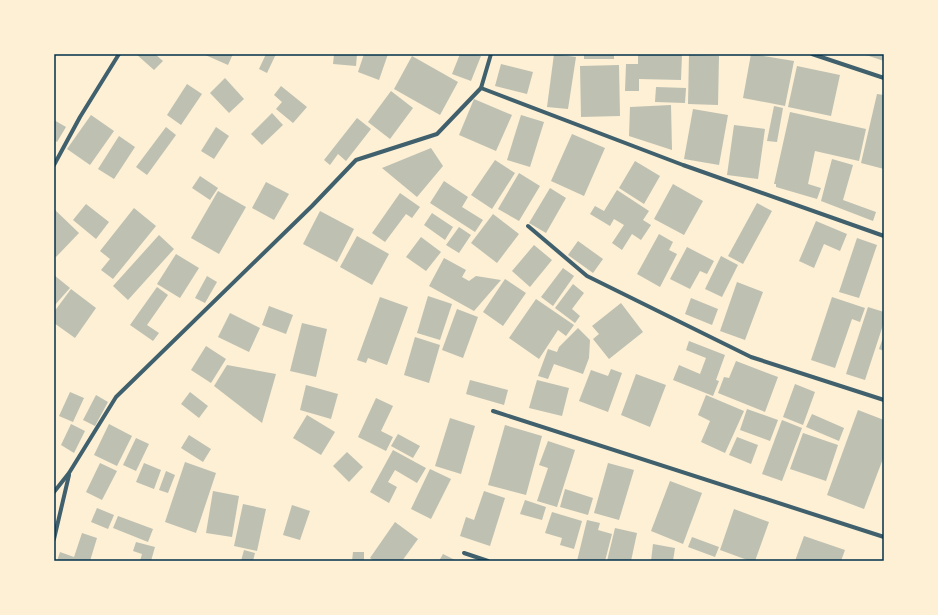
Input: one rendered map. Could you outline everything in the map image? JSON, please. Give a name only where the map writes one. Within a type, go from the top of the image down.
[{"type":"street","points":[[54,165],[80,117],[119,54]]},
{"type":"street","points":[[54,492],[69,473],[116,397],[312,206],[356,160],[437,134],[481,88],[491,54]]},
{"type":"street","points":[[812,54],[884,78]]},
{"type":"street","points":[[481,88],[683,165],[884,236]]},
{"type":"street","points":[[528,226],[588,276],[751,357],[884,400]]},
{"type":"street","points":[[493,411],[884,537]]},
{"type":"street","points":[[54,539],[69,473]]},
{"type":"street","points":[[464,553],[488,561]]},
{"type":"building","points":[[136,54],[155,54],[163,61],[154,70]]},
{"type":"building","points":[[203,54],[233,54],[228,65]]},
{"type":"building","points":[[266,54],[276,54],[267,73],[259,69]]},
{"type":"building","points":[[334,54],[357,54],[356,66],[333,64]]},
{"type":"building","points":[[364,54],[388,54],[379,80],[358,72]]},
{"type":"building","points":[[460,54],[477,54],[481,56],[471,81],[452,74]]},
{"type":"building","points":[[554,54],[576,57],[568,109],[547,107]]},
{"type":"building","points":[[584,54],[614,54],[614,59],[584,59]]},
{"type":"building","points":[[638,54],[682,54],[681,80],[639,79],[639,91],[625,91],[626,64],[638,64]]},
{"type":"building","points":[[751,54],[794,61],[785,106],[743,98]]},
{"type":"building","points":[[863,54],[884,54],[884,61]]},
{"type":"building","points":[[689,55],[719,56],[718,105],[688,104]]},
{"type":"building","points":[[412,56],[458,82],[440,115],[394,89]]},
{"type":"building","points":[[501,64],[533,72],[527,94],[495,86]]},
{"type":"building","points":[[619,65],[620,116],[581,117],[580,66]]},
{"type":"building","points":[[797,66],[840,75],[831,116],[788,107]]},
{"type":"building","points":[[225,78],[244,99],[229,113],[210,93]]},
{"type":"building","points":[[187,84],[202,94],[181,125],[167,115]]},
{"type":"building","points":[[281,86],[307,107],[293,123],[276,109],[282,102],[274,95]]},
{"type":"building","points":[[656,87],[686,88],[685,103],[655,102]]},
{"type":"building","points":[[391,91],[413,108],[390,139],[368,122]]},
{"type":"building","points":[[877,94],[884,95],[884,169],[861,163]]},
{"type":"building","points":[[474,99],[512,115],[496,151],[459,135]]},
{"type":"building","points":[[671,105],[672,150],[629,136],[630,107]]},
{"type":"building","points":[[774,106],[783,108],[777,142],[767,141]]},
{"type":"building","points":[[693,109],[728,115],[719,165],[684,159]]},
{"type":"building","points":[[790,112],[866,129],[859,161],[815,151],[808,184],[821,188],[817,199],[776,187],[776,184],[774,184]]},
{"type":"building","points":[[272,113],[283,125],[262,145],[251,134]]},
{"type":"building","points":[[91,115],[114,131],[90,165],[67,149]]},
{"type":"building","points":[[521,115],[544,122],[530,167],[507,160]]},
{"type":"building","points":[[357,118],[371,129],[346,161],[338,154],[330,165],[324,160]]},
{"type":"building","points":[[54,120],[66,127],[57,142],[54,140]]},
{"type":"building","points":[[734,125],[765,129],[758,179],[727,175]]},
{"type":"building","points":[[166,127],[176,135],[147,175],[136,167]]},
{"type":"building","points":[[216,127],[229,136],[214,159],[201,151]]},
{"type":"building","points":[[572,134],[605,148],[584,196],[551,181]]},
{"type":"building","points":[[119,136],[135,147],[114,179],[98,169]]},
{"type":"building","points":[[431,148],[443,166],[417,197],[382,168]]},
{"type":"building","points":[[832,159],[853,165],[843,200],[876,212],[873,221],[821,201]]},
{"type":"building","points":[[495,160],[515,173],[492,209],[471,195]]},
{"type":"building","points":[[635,161],[660,176],[644,204],[619,188]]},
{"type":"building","points":[[519,173],[540,186],[519,221],[498,209]]},
{"type":"building","points":[[200,176],[218,188],[210,200],[192,188]]},
{"type":"building","points":[[444,181],[468,197],[462,207],[483,220],[475,232],[430,203]]},
{"type":"building","points":[[266,182],[289,194],[274,220],[252,208]]},
{"type":"building","points":[[673,184],[703,201],[684,235],[654,219]]},
{"type":"building","points":[[550,188],[566,198],[546,233],[529,223]]},
{"type":"building","points":[[617,190],[649,211],[643,220],[651,225],[641,240],[632,234],[622,250],[612,243],[624,225],[614,219],[610,226],[590,214],[595,206],[604,211]]},
{"type":"building","points":[[218,191],[246,207],[219,254],[191,238]]},
{"type":"building","points":[[400,193],[420,207],[412,218],[406,214],[385,242],[372,233]]},
{"type":"building","points":[[757,203],[772,211],[743,264],[728,256]]},
{"type":"building","points":[[86,204],[109,222],[96,239],[73,220]]},
{"type":"building","points":[[134,208],[156,226],[113,279],[101,270],[110,259],[100,251]]},
{"type":"building","points":[[54,209],[79,233],[56,257],[54,255]]},
{"type":"building","points":[[320,211],[354,229],[337,262],[303,244]]},
{"type":"building","points":[[432,213],[453,227],[445,240],[424,225]]},
{"type":"building","points":[[493,214],[519,234],[497,263],[471,243]]},
{"type":"building","points":[[816,221],[847,234],[840,251],[824,244],[814,268],[799,261]]},
{"type":"building","points":[[459,227],[471,235],[459,253],[446,245]]},
{"type":"building","points":[[659,234],[673,242],[669,250],[677,254],[660,287],[637,274]]},
{"type":"building","points":[[159,235],[174,249],[128,300],[113,286]]},
{"type":"building","points":[[357,236],[389,254],[372,285],[340,267]]},
{"type":"building","points":[[421,237],[441,252],[426,271],[406,257]]},
{"type":"building","points":[[857,238],[877,245],[859,298],[839,292]]},
{"type":"building","points":[[578,241],[603,259],[593,273],[568,255]]},
{"type":"building","points":[[534,245],[552,260],[530,287],[512,271]]},
{"type":"building","points":[[687,247],[714,261],[707,274],[700,271],[690,289],[670,279]]},
{"type":"building","points":[[176,254],[199,268],[180,298],[157,284]]},
{"type":"building","points":[[721,256],[738,265],[722,297],[705,289]]},
{"type":"building","points":[[444,258],[466,270],[462,277],[469,281],[476,276],[501,280],[474,311],[429,286]]},
{"type":"building","points":[[563,268],[574,276],[553,306],[541,297]]},
{"type":"building","points":[[54,275],[70,288],[54,306]]},
{"type":"building","points":[[207,276],[217,282],[205,303],[195,298]]},
{"type":"building","points":[[505,279],[526,293],[503,326],[483,312]]},
{"type":"building","points":[[737,282],[763,292],[745,340],[720,331]]},
{"type":"building","points":[[573,284],[584,293],[572,309],[580,316],[575,323],[555,308]]},
{"type":"building","points":[[157,287],[168,295],[147,325],[159,333],[153,341],[130,325]]},
{"type":"building","points":[[71,289],[96,308],[75,338],[54,323],[54,312]]},
{"type":"building","points":[[428,296],[452,304],[440,340],[417,333]]},
{"type":"building","points":[[380,297],[408,307],[387,365],[368,358],[366,363],[357,360]]},
{"type":"building","points":[[832,297],[865,308],[860,322],[852,319],[835,368],[811,360]]},
{"type":"building","points":[[691,298],[718,309],[712,325],[685,314]]},
{"type":"building","points":[[536,299],[574,325],[566,336],[558,330],[539,359],[509,338]]},
{"type":"building","points":[[621,303],[643,332],[609,359],[593,339],[599,334],[592,326]]},
{"type":"building","points":[[269,306],[293,315],[286,334],[262,325]]},
{"type":"building","points":[[868,307],[884,312],[884,322],[865,380],[846,374]]},
{"type":"building","points":[[457,309],[478,317],[463,358],[442,350]]},
{"type":"building","points":[[230,313],[260,328],[249,352],[218,337]]},
{"type":"building","points":[[302,323],[327,329],[316,377],[290,371]]},
{"type":"building","points":[[578,328],[590,340],[589,358],[583,374],[554,364],[548,379],[538,376],[548,349],[557,352],[559,347]]},
{"type":"building","points":[[884,335],[884,351],[879,349]]},
{"type":"building","points":[[415,337],[440,345],[429,383],[404,375]]},
{"type":"building","points":[[689,341],[725,355],[716,380],[719,381],[713,396],[673,380],[679,365],[700,374],[706,358],[686,350]]},
{"type":"building","points":[[206,346],[226,359],[211,383],[191,370]]},
{"type":"building","points":[[736,361],[778,377],[765,412],[718,393],[724,377],[729,378]]},
{"type":"building","points":[[227,365],[276,374],[262,423],[214,386]]},
{"type":"building","points":[[611,369],[622,373],[608,412],[579,401],[591,370],[608,376]]},
{"type":"building","points":[[636,374],[666,385],[650,427],[621,415]]},
{"type":"building","points":[[470,380],[508,390],[504,405],[466,394]]},
{"type":"building","points":[[537,380],[569,388],[562,416],[529,408]]},
{"type":"building","points":[[795,384],[815,392],[803,425],[783,417]]},
{"type":"building","points":[[306,385],[338,394],[331,419],[300,410]]},
{"type":"building","points":[[70,392],[84,398],[73,422],[59,416]]},
{"type":"building","points":[[190,392],[208,406],[199,418],[181,404]]},
{"type":"building","points":[[96,395],[108,402],[95,426],[83,420]]},
{"type":"building","points":[[706,395],[744,411],[725,453],[701,442],[710,421],[698,415]]},
{"type":"building","points":[[376,398],[393,406],[381,431],[393,437],[386,451],[358,437]]},
{"type":"building","points":[[747,409],[778,420],[770,441],[740,430]]},
{"type":"building","points":[[858,410],[884,420],[884,456],[864,509],[827,495]]},
{"type":"building","points":[[812,414],[844,428],[839,441],[806,427]]},
{"type":"building","points":[[307,415],[335,432],[321,455],[293,438]]},
{"type":"building","points":[[450,418],[475,426],[461,474],[435,466]]},
{"type":"building","points":[[782,420],[802,428],[782,481],[762,474]]},
{"type":"building","points":[[71,424],[85,431],[74,453],[61,445]]},
{"type":"building","points":[[109,424],[132,436],[117,466],[94,455]]},
{"type":"building","points":[[505,425],[542,436],[526,495],[488,485]]},
{"type":"building","points":[[803,433],[838,445],[826,481],[790,469]]},
{"type":"building","points":[[398,434],[420,446],[413,458],[391,446]]},
{"type":"building","points":[[189,435],[211,449],[203,462],[181,448]]},
{"type":"building","points":[[737,437],[758,445],[751,464],[729,455]]},
{"type":"building","points":[[136,438],[149,444],[136,471],[123,465]]},
{"type":"building","points":[[548,441],[575,450],[557,507],[537,501],[548,468],[539,465]]},
{"type":"building","points":[[393,450],[426,468],[417,483],[395,470],[388,482],[397,487],[389,503],[370,492]]},
{"type":"building","points":[[347,452],[363,467],[349,482],[333,466]]},
{"type":"building","points":[[185,462],[216,473],[196,533],[165,522]]},
{"type":"building","points":[[100,463],[117,471],[102,500],[86,492]]},
{"type":"building","points":[[144,463],[161,470],[154,489],[136,482]]},
{"type":"building","points":[[608,463],[634,470],[619,520],[594,513]]},
{"type":"building","points":[[430,469],[451,479],[431,519],[411,509]]},
{"type":"building","points":[[166,471],[175,475],[168,493],[159,490]]},
{"type":"building","points":[[670,481],[702,493],[683,544],[651,531]]},
{"type":"building","points":[[565,489],[593,498],[588,515],[560,507]]},
{"type":"building","points":[[213,491],[239,496],[232,537],[206,533]]},
{"type":"building","points":[[484,491],[505,498],[490,546],[460,536],[466,517],[474,520]]},
{"type":"building","points":[[525,500],[546,507],[542,520],[520,514]]},
{"type":"building","points":[[243,504],[266,509],[257,551],[234,546]]},
{"type":"building","points":[[292,505],[310,511],[300,540],[283,535]]},
{"type":"building","points":[[97,508],[114,515],[108,529],[91,522]]},
{"type":"building","points":[[734,509],[769,522],[755,561],[750,561],[720,550]]},
{"type":"building","points":[[552,512],[582,521],[574,549],[560,545],[562,538],[545,533]]},
{"type":"building","points":[[118,516],[153,529],[148,542],[113,528]]},
{"type":"building","points":[[587,520],[600,523],[598,530],[612,534],[605,561],[577,561]]},
{"type":"building","points":[[395,522],[418,539],[402,561],[374,561],[370,558]]},
{"type":"building","points":[[615,528],[637,533],[631,561],[607,561]]},
{"type":"building","points":[[82,533],[97,538],[90,561],[57,561],[60,552],[74,557]]},
{"type":"building","points":[[804,536],[845,550],[841,561],[795,561]]},
{"type":"building","points":[[692,537],[719,547],[715,557],[688,547]]},
{"type":"building","points":[[136,542],[155,547],[151,561],[140,561],[142,554],[133,551]]},
{"type":"building","points":[[653,544],[675,548],[673,561],[651,561]]},
{"type":"building","points":[[244,550],[255,553],[253,561],[241,561]]},
{"type":"building","points":[[353,552],[364,552],[364,561],[352,561]]},
{"type":"building","points":[[443,554],[457,561],[439,561]]}]
